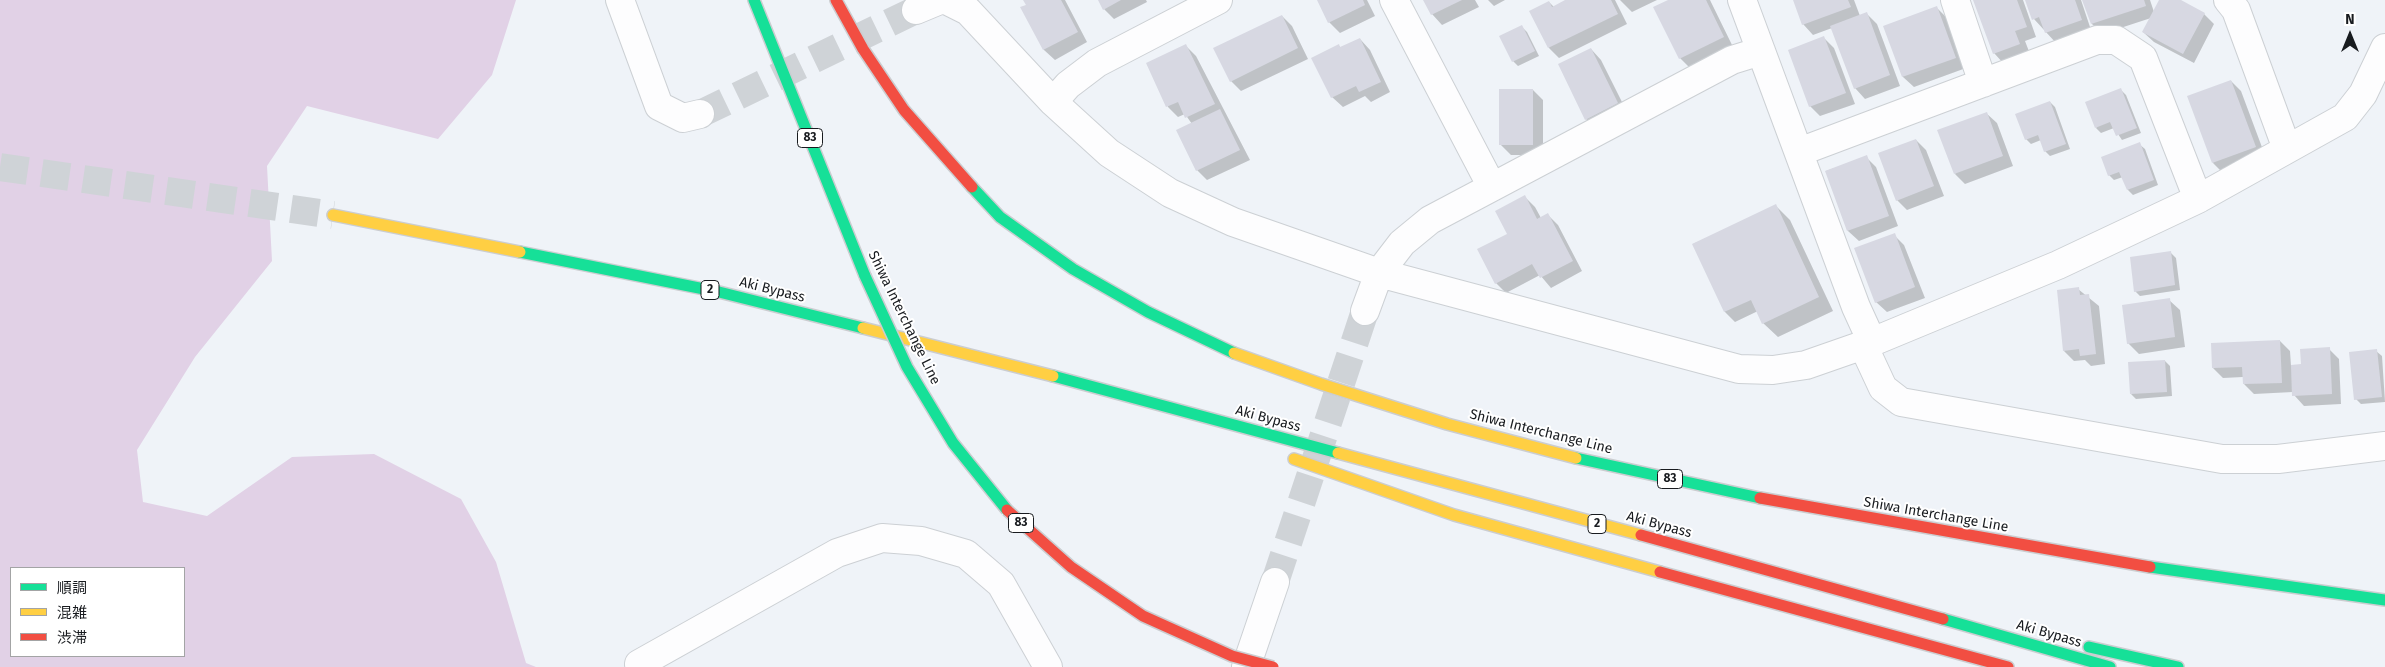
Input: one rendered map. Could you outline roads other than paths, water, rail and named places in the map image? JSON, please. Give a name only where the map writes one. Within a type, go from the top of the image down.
[{"type":"main road","name":"Shiwa Interchange Line","points":[[754,0],[865,276],[908,366],[953,443],[1006,509],[1071,567],[1142,616],[1232,656],[1273,667]]},
{"type":"main road","name":"Shiwa Interchange Line","points":[[836,0],[863,49],[904,110],[950,165],[1000,217],[1081,274],[1148,312],[1227,350],[1321,384],[1447,424],[1582,459],[1735,494],[2140,566],[2385,600]]},
{"type":"main road","name":"Aki Bypass","points":[[332,215],[719,292],[1083,384],[1839,590],[2110,667]]},
{"type":"main road","name":"Aki Bypass","points":[[1083,384],[1232,437]]},
{"type":"main road","name":"2","points":[[1287,456],[1454,515],[2008,667]]},
{"type":"main road","points":[[1839,590],[2052,638]]},
{"type":"main road","points":[[1879,631],[1970,667]]},
{"type":"main road","points":[[2081,645],[2178,667]]},
{"type":"street","points":[[620,0],[659,106],[683,118],[700,114]]},
{"type":"street","points":[[946,0],[968,11],[1053,102],[1109,153],[1170,193],[1233,222],[1379,273],[1739,369],[1774,370],[1806,365],[1867,344],[2058,265],[2198,200],[2287,148],[2345,117],[2363,94],[2385,48]]},
{"type":"street","points":[[1053,102],[1068,85],[1097,62],[1218,0]]},
{"type":"street","points":[[1394,0],[1492,187]]},
{"type":"street","points":[[1742,0],[1856,307],[1883,388],[1901,402],[2222,459],[2278,459],[2385,446]]},
{"type":"street","points":[[1955,0],[1983,83]]},
{"type":"street","points":[[2228,0],[2236,10],[2287,148]]},
{"type":"street","points":[[1799,152],[2096,40],[2116,40],[2143,58],[2198,200]]},
{"type":"street","points":[[1365,311],[1379,273],[1402,243],[1430,220],[1732,60],[1761,51]]},
{"type":"street","points":[[639,664],[837,553],[882,538],[921,541],[966,554],[1001,584],[1048,667]]},
{"type":"street","points":[[1246,667],[1275,582]]},
{"type":"tunnel","points":[[700,114],[916,10]]},
{"type":"tunnel","points":[[0,167],[333,215]]},
{"type":"tunnel","points":[[1275,582],[1365,311]]}]
